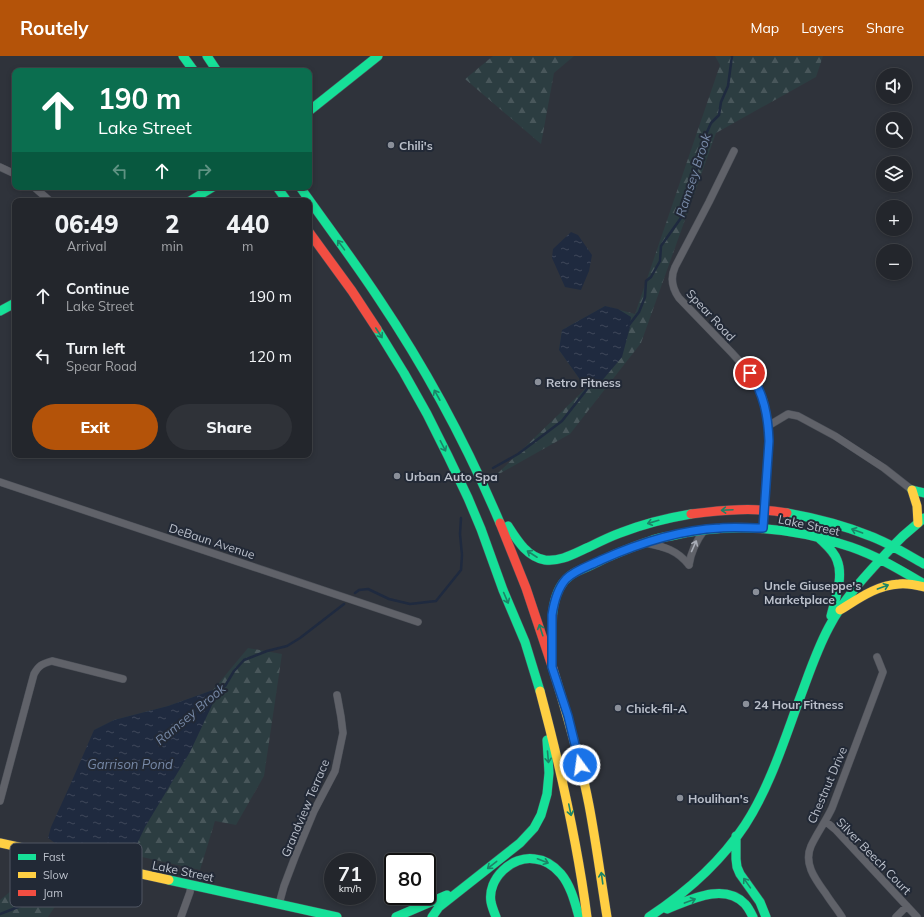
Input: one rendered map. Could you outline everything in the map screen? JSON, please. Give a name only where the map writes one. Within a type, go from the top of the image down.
[{"type":"main road","points":[[183,56],[192,68]]},
{"type":"main road","points":[[207,56],[215,68]]},
{"type":"main road","points":[[312,109],[378,56]]},
{"type":"main road","points":[[195,198],[209,190]]},
{"type":"main road","points":[[312,204],[375,293],[426,375],[475,468],[507,540],[540,628],[568,716],[598,852],[608,917]]},
{"type":"main road","points":[[312,236],[363,308],[391,351],[432,423],[478,522],[503,591],[524,641],[544,704],[558,756],[571,816],[588,917]]},
{"type":"main road","points":[[0,311],[12,305]]},
{"type":"main road","points":[[912,490],[924,493]]},
{"type":"main road","points":[[651,916],[671,902],[713,865],[736,836],[752,812],[770,776],[829,625],[836,613],[856,587],[893,546],[921,520],[912,490]]},
{"type":"main road","name":"Lake Street","points":[[486,493],[520,544],[534,556],[544,560],[566,558],[614,535],[665,519],[703,512],[730,510],[764,511],[798,515],[827,522],[852,529],[893,546],[924,564]]},
{"type":"main road","name":"Lake Street","points":[[552,667],[552,615],[559,588],[567,578],[571,574],[625,549],[675,534],[705,529],[733,527],[763,528],[795,532],[851,547],[881,559],[924,584]]},
{"type":"main road","points":[[818,537],[834,555],[838,564],[839,578],[829,625]]},
{"type":"main road","points":[[836,613],[873,591],[890,584],[905,584],[924,587]]},
{"type":"main road","points":[[432,917],[439,907],[520,843],[532,831],[540,817],[547,798],[549,774],[544,704]]},
{"type":"main road","points":[[736,836],[737,867],[740,874],[760,902],[766,917]]},
{"type":"main road","name":"Lake Street","points":[[0,844],[10,846]]},
{"type":"main road","points":[[496,917],[491,895],[494,882],[497,877],[510,864],[533,858],[546,861],[562,874],[572,893],[579,917]]},
{"type":"main road","name":"Lake Street","points":[[142,874],[337,917]]},
{"type":"main road","points":[[396,917],[460,890]]},
{"type":"main road","points":[[604,893],[612,917]]},
{"type":"main road","points":[[651,916],[703,896],[720,893],[729,894],[739,899],[748,908],[753,917]]},
{"type":"street","name":"Spear Road","points":[[734,151],[675,267],[672,276],[672,285],[679,298],[732,353],[754,379],[764,401],[769,441],[763,528]]},
{"type":"street","points":[[0,167],[12,173]]},
{"type":"street","points":[[37,190],[47,198]]},
{"type":"street","points":[[768,426],[788,414],[798,416],[835,436],[894,475],[912,490]]},
{"type":"street","name":"DeBaun Avenue","points":[[0,482],[418,622]]},
{"type":"street","points":[[645,542],[670,549],[681,556],[689,565],[694,546],[705,529]]},
{"type":"street","name":"Chestnut Drive","points":[[842,917],[814,877],[809,862],[810,848],[832,808],[883,672],[877,656]]},
{"type":"street","points":[[0,800],[34,674],[38,668],[43,664],[52,661],[123,679]]},
{"type":"street","name":"Grandview Terrace","points":[[279,904],[284,886],[314,812],[335,771],[343,733],[342,717],[337,695]]},
{"type":"street","name":"Silver Beech Court","points":[[825,821],[836,830],[917,917]]},
{"type":"street","points":[[181,917],[191,885]]},
{"type":"street","name":"Silver Beech Court","points":[[896,917],[907,906]]},
{"type":"green space","points":[[493,56],[574,56],[554,73],[541,144],[465,79]]},
{"type":"green space","points":[[715,56],[823,56],[816,77],[716,133],[641,343],[570,434],[499,474],[498,473],[586,388],[559,350],[562,330],[605,306],[635,314],[720,65]]},
{"type":"green space","points":[[248,648],[282,654],[264,776],[236,825],[215,821],[200,870],[142,857],[142,843],[80,843],[62,839],[94,730],[114,720],[168,706],[213,690]]},
{"type":"green space","points":[[10,892],[10,907],[55,907],[48,917],[0,917],[0,900]]},
{"type":"water","points":[[571,232],[578,235],[592,255],[589,271],[581,290],[565,287],[552,258],[553,249]]},
{"type":"water","points":[[605,306],[618,309],[631,317],[630,327],[622,357],[600,383],[586,388],[559,350],[562,330]]},
{"type":"water","name":"Garrison Pond","points":[[213,690],[214,701],[190,752],[145,827],[138,843],[55,843],[48,838],[51,827],[94,730],[114,720],[168,706]]},
{"type":"waterway","name":"Ramsey Brook","points":[[629,325],[639,312],[645,297],[646,281],[651,277],[660,261],[661,246],[683,215],[692,189],[704,139],[711,123],[719,115],[721,102],[728,86],[732,56]]},
{"type":"waterway","name":"Ramsey Brook","points":[[493,468],[518,454],[562,421],[590,385]]},
{"type":"waterway","name":"Ramsey Brook","points":[[355,593],[359,590],[368,589],[389,599],[410,604],[436,601],[461,570],[461,518]]},
{"type":"waterway","name":"Ramsey Brook","points":[[212,694],[225,686],[234,671],[244,660],[267,651],[287,646],[300,638],[344,604]]},
{"type":"waterway","name":"Ramsey Brook","points":[[0,914],[18,907]]},
{"type":"traffic: fast","points":[[183,56],[192,68]]},
{"type":"traffic: fast","points":[[207,56],[215,68]]},
{"type":"traffic: fast","points":[[312,109],[378,56]]},
{"type":"traffic: fast","points":[[195,198],[208,190]]},
{"type":"traffic: fast","points":[[279,190],[285,198]]},
{"type":"traffic: fast","points":[[302,190],[308,198]]},
{"type":"traffic: fast","points":[[312,204],[369,285],[429,380],[460,436],[500,523]]},
{"type":"traffic: fast","points":[[0,311],[12,305]]},
{"type":"traffic: fast","points":[[377,329],[427,414],[468,498],[503,590],[525,642],[540,691]]},
{"type":"traffic: fast","points":[[912,490],[924,493]]},
{"type":"traffic: fast","points":[[787,513],[850,528],[884,542],[924,564]]},
{"type":"traffic: fast","points":[[508,526],[528,552],[545,560],[557,560],[612,536],[637,527],[664,519],[691,514]]},
{"type":"traffic: fast","points":[[893,546],[924,518]]},
{"type":"traffic: fast","points":[[613,555],[655,539],[694,532],[739,528],[784,531],[829,540],[851,547],[879,559],[924,584]]},
{"type":"traffic: fast","points":[[819,538],[834,554],[839,567],[840,574],[838,588],[831,616]]},
{"type":"traffic: fast","points":[[649,917],[677,897],[702,876],[725,852],[745,825],[754,811],[781,750],[824,636],[850,594],[893,546]]},
{"type":"traffic: fast","points":[[552,653],[553,611],[558,591],[564,582],[574,573],[613,555]]},
{"type":"traffic: fast","points":[[432,917],[439,907],[520,843],[534,828],[541,815],[547,794],[549,773],[547,740]]},
{"type":"traffic: fast","points":[[736,836],[737,867],[740,874],[760,902],[766,917]]},
{"type":"traffic: fast","points":[[496,917],[492,908],[491,893],[497,877],[510,865],[526,859],[535,859],[546,862],[553,866],[561,874],[570,889],[579,917]]},
{"type":"traffic: fast","points":[[169,880],[337,917]]},
{"type":"traffic: fast","points":[[667,909],[686,901],[707,895],[727,894],[737,898],[745,904],[753,917]]},
{"type":"traffic: fast","points":[[396,917],[447,895]]},
{"type":"traffic: slow","points":[[912,490],[917,506],[918,523]]},
{"type":"traffic: slow","points":[[840,610],[868,593],[883,587],[902,584],[912,584],[924,587]]},
{"type":"traffic: slow","points":[[553,669],[582,771],[594,833],[607,917]]},
{"type":"traffic: slow","points":[[540,691],[567,803],[587,917]]},
{"type":"traffic: slow","points":[[0,843],[10,845]]},
{"type":"traffic: slow","points":[[142,874],[169,880]]},
{"type":"traffic: jam","points":[[312,236],[352,291],[377,329]]},
{"type":"traffic: jam","points":[[691,514],[739,510],[763,510],[787,513]]},
{"type":"traffic: jam","points":[[500,523],[526,588],[553,669]]},
{"type":"place","name":"Chili's","points":[[391,145]]},
{"type":"place","name":"Retro Fitness","points":[[538,382]]},
{"type":"place","name":"Urban Auto Spa","points":[[397,476]]},
{"type":"place","name":"Uncle Giuseppe's Marketplace","points":[[756,592]]},
{"type":"place","name":"24 Hour Fitness","points":[[746,704]]},
{"type":"place","name":"Chick-fil-A","points":[[618,708]]},
{"type":"place","name":"Houlihan's","points":[[680,798]]},
{"type":"route","points":[[580,765],[568,716],[552,667],[552,615],[559,588],[567,578],[576,571],[630,547],[658,538],[690,531],[720,528],[763,528],[769,441],[768,426],[764,401],[750,373]]}]
